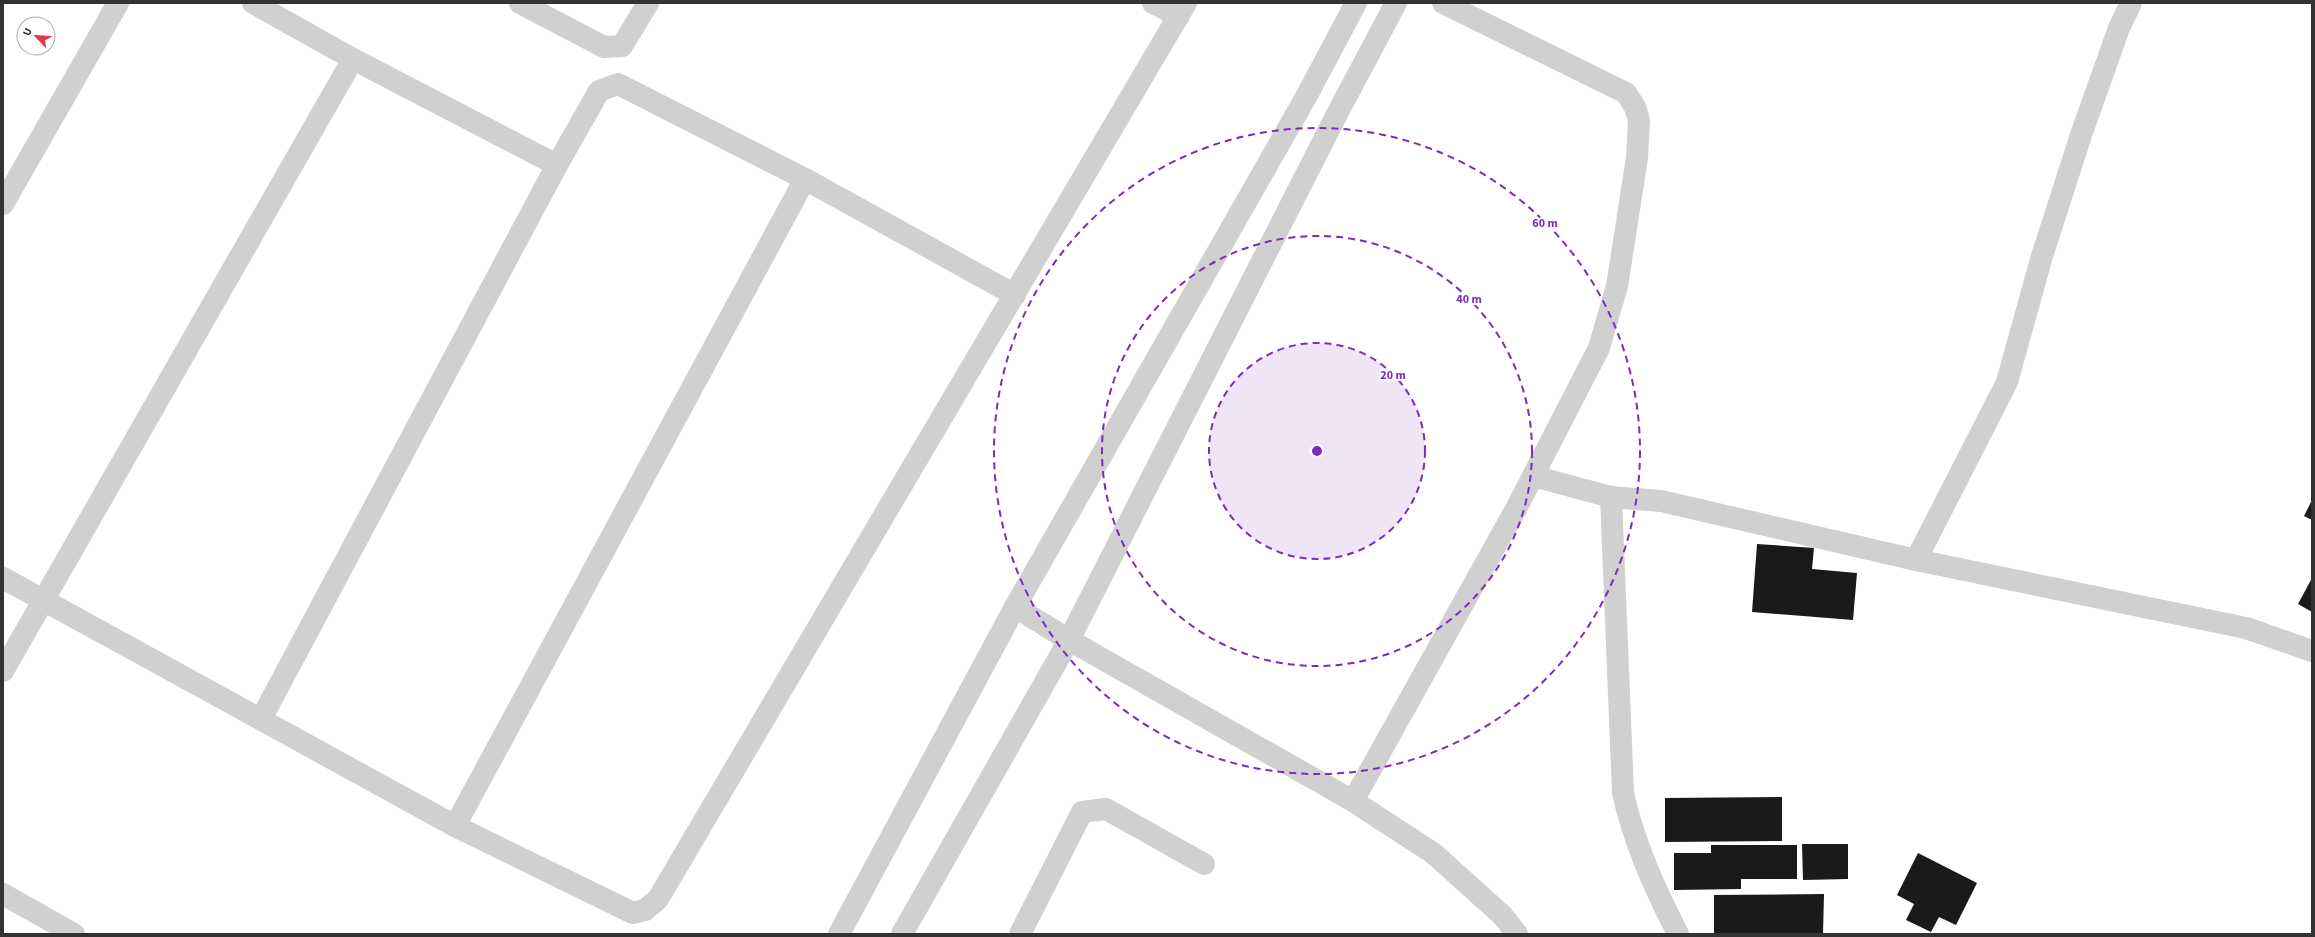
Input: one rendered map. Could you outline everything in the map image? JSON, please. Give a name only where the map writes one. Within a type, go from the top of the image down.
[{"type":"street","points":[[3,204],[118,3]]},
{"type":"street","points":[[253,3],[352,59],[557,165]]},
{"type":"street","points":[[520,3],[604,47],[622,46],[648,3]]},
{"type":"street","points":[[3,578],[455,826],[634,913],[645,910],[658,900],[1182,10],[1153,3]]},
{"type":"street","points":[[839,934],[1015,607],[1306,97],[1356,3]]},
{"type":"street","points":[[902,934],[1069,640],[1338,112],[1396,3]]},
{"type":"street","points":[[1353,801],[1533,476],[1598,348],[1617,286],[1637,158],[1639,120],[1634,107],[1626,94],[1443,3]]},
{"type":"street","points":[[1916,560],[2007,382],[2042,256],[2082,132],[2120,28],[2131,3]]},
{"type":"street","points":[[3,671],[42,600],[352,59]]},
{"type":"street","points":[[261,719],[557,165],[599,91],[618,84],[806,179],[1015,295]]},
{"type":"street","points":[[1306,97],[1338,112]]},
{"type":"street","points":[[455,826],[806,179]]},
{"type":"street","points":[[1533,476],[1611,496],[1661,501],[1916,560],[2246,628],[2312,651]]},
{"type":"street","points":[[1611,496],[1623,793],[1629,819],[1657,893],[1678,934]]},
{"type":"street","points":[[1015,607],[1069,640],[1353,801],[1433,853],[1503,916],[1517,934]]},
{"type":"street","points":[[1020,934],[1082,812],[1106,809],[1204,864]]},
{"type":"street","points":[[3,894],[49,928],[74,934]]},
{"type":"building","points":[[2312,500],[2312,520],[2304,516]]},
{"type":"building","points":[[1757,544],[1814,548],[1812,569],[1857,573],[1853,620],[1752,612]]},
{"type":"building","points":[[2312,578],[2312,612],[2298,604]]},
{"type":"building","points":[[1782,797],[1782,841],[1665,842],[1665,798]]},
{"type":"building","points":[[1802,844],[1848,844],[1848,879],[1803,880]]},
{"type":"building","points":[[1711,845],[1797,845],[1797,879],[1741,879],[1741,889],[1674,890],[1674,853],[1711,853]]},
{"type":"building","points":[[1918,853],[1977,883],[1956,925],[1939,917],[1931,932],[1906,920],[1914,904],[1897,895]]},
{"type":"building","points":[[1824,894],[1823,934],[1714,934],[1714,895]]}]
